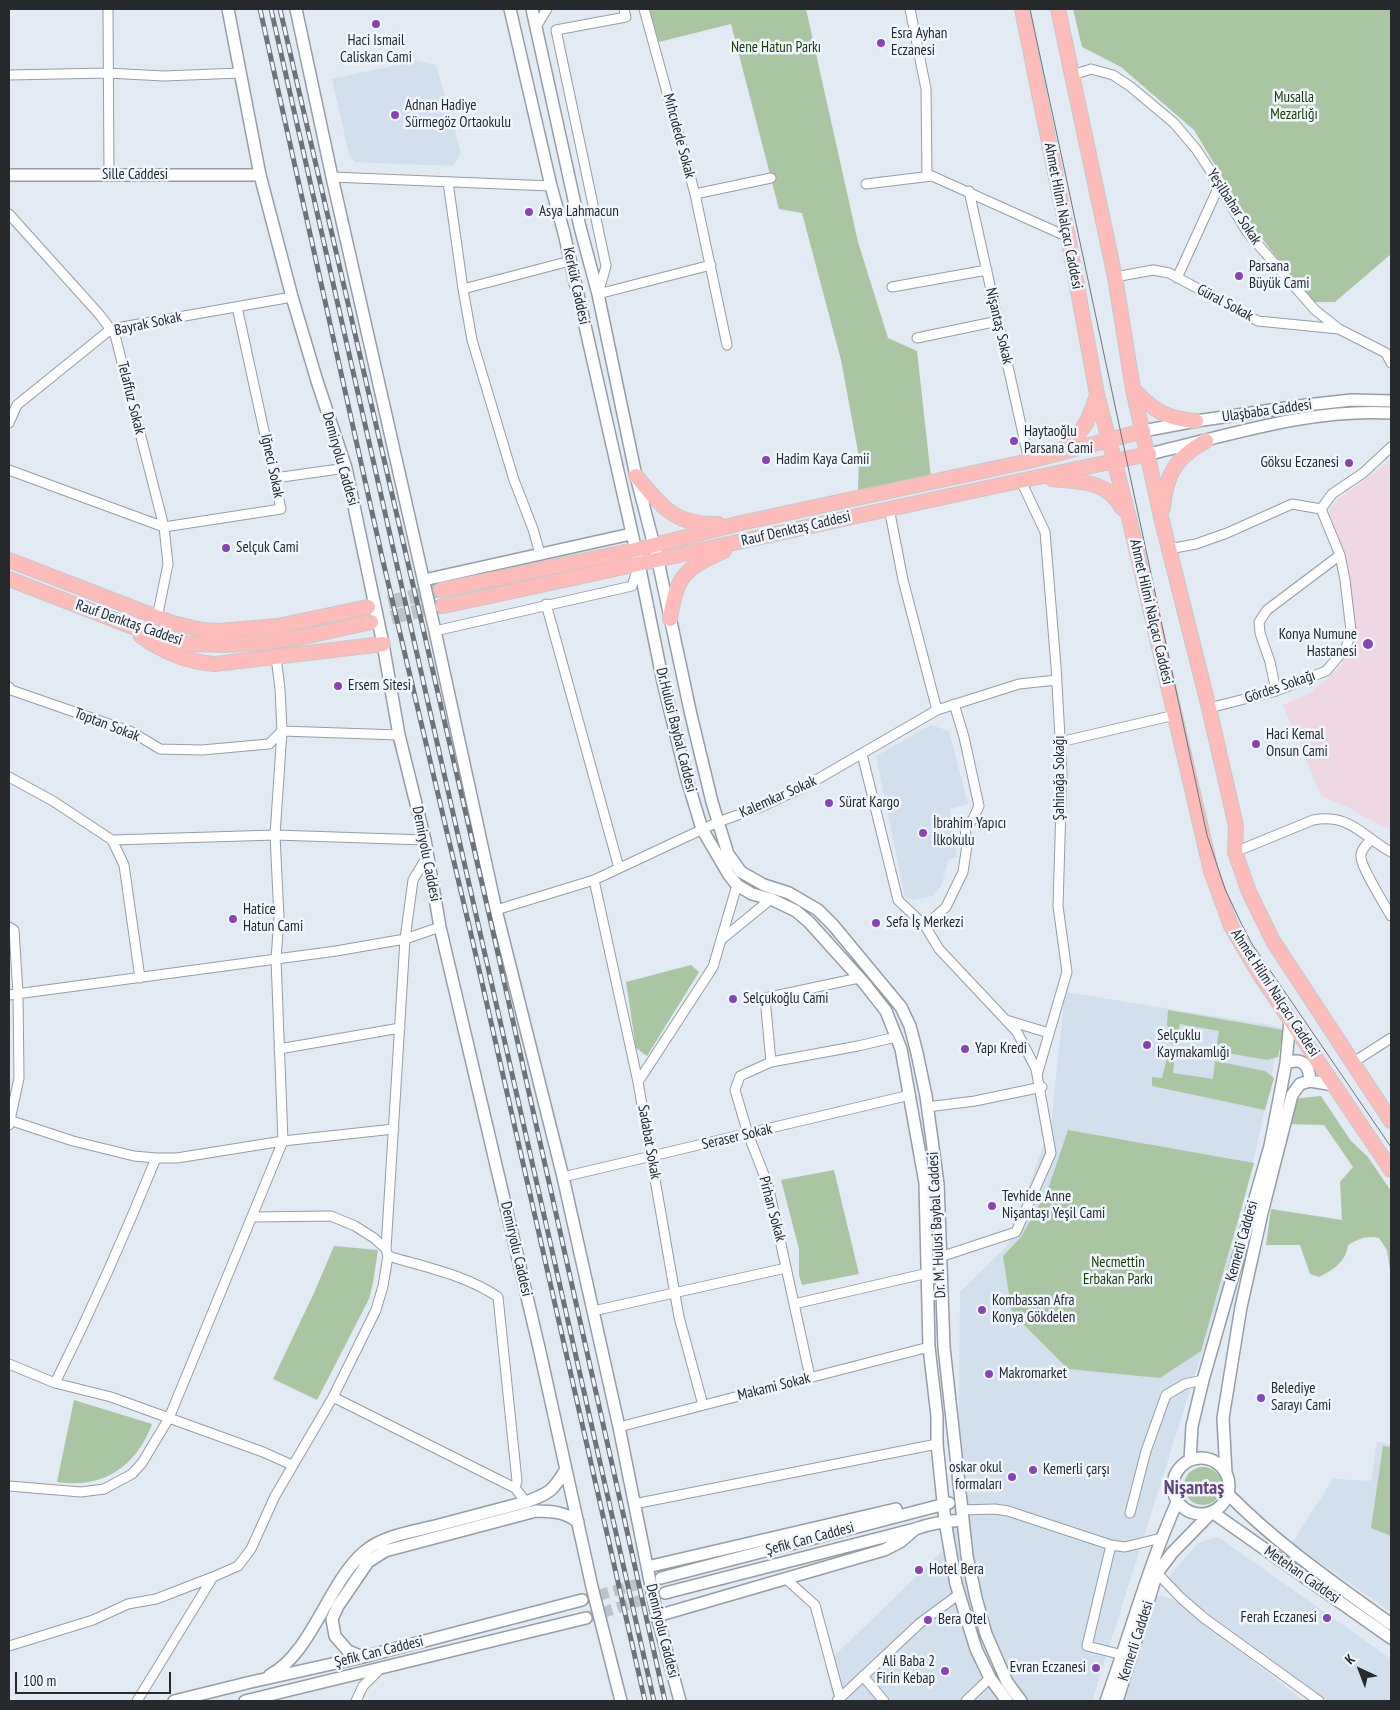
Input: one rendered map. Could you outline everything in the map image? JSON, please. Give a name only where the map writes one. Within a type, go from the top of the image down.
[{"type":"main road","name":"Ahmet Hilmi Nalçacı Caddesi","points":[[1022,9],[1068,237],[1097,394],[1130,522],[1211,871],[1231,926],[1258,972],[1391,1170]]},
{"type":"main road","name":"Ahmet Hilmi Nalçacı Caddesi","points":[[1058,9],[1115,277],[1134,389],[1162,521],[1209,708],[1236,826],[1235,852],[1249,892],[1273,942],[1391,1121]]},
{"type":"main road","points":[[1134,389],[1160,413],[1180,420],[1196,421]]},
{"type":"main road","points":[[1058,453],[1074,439],[1086,424],[1097,394]]},
{"type":"main road","name":"Rauf Denktaş Caddesi","points":[[441,590],[635,550],[741,524],[1029,461],[1144,431]]},
{"type":"main road","points":[[1162,521],[1165,493],[1172,470],[1185,454],[1206,441]]},
{"type":"main road","name":"Rauf Denktaş Caddesi","points":[[444,606],[658,561],[889,508],[1149,454]]},
{"type":"main road","points":[[636,476],[662,505],[678,518],[709,524],[741,524]]},
{"type":"main road","points":[[1041,477],[1101,486],[1108,490],[1120,503],[1130,522]]},
{"type":"main road","points":[[670,619],[674,593],[685,573],[698,564],[753,539]]},
{"type":"main road","name":"Rauf Denktaş Caddesi","points":[[9,560],[186,628],[220,631],[278,626],[368,607]]},
{"type":"main road","name":"Rauf Denktaş Caddesi","points":[[9,579],[122,623],[176,642],[189,644],[228,645],[289,640],[371,622]]},
{"type":"main road","points":[[122,623],[158,648],[194,661],[227,663],[383,644]]},
{"type":"street","points":[[108,9],[109,175]]},
{"type":"street","name":"Demiryolu Caddesi","points":[[228,9],[260,175],[292,297],[346,468],[400,735],[425,840],[440,928],[592,1587],[622,1701]]},
{"type":"street","name":"Demiryolu Caddesi","points":[[296,9],[332,177],[436,631],[496,910],[563,1177],[619,1427],[657,1616],[680,1701]]},
{"type":"street","name":"Kerkük Caddesi","points":[[510,9],[639,564]]},
{"type":"street","name":"Kerkük Caddesi","points":[[532,9],[580,227],[598,294],[636,476],[654,545]]},
{"type":"street","points":[[536,27],[547,9]]},
{"type":"street","points":[[598,294],[606,266],[556,30],[626,17],[624,9]]},
{"type":"street","name":"Mıhcıdede Sokak","points":[[644,9],[695,194],[727,345]]},
{"type":"street","points":[[910,9],[926,89],[928,176]]},
{"type":"street","name":"Yeşilbahar Sokak","points":[[1072,70],[1076,74],[1091,69],[1113,75],[1131,87],[1174,123],[1196,149],[1247,232],[1315,310],[1339,329],[1386,353],[1391,363]]},
{"type":"street","points":[[9,75],[108,73],[164,76],[240,73]]},
{"type":"street","name":"Sille Caddesi","points":[[9,175],[260,175]]},
{"type":"street","points":[[866,184],[932,176],[1068,237]]},
{"type":"street","points":[[332,177],[551,186]]},
{"type":"street","points":[[695,194],[771,178]]},
{"type":"street","points":[[448,182],[472,340],[514,480],[533,529],[540,554]]},
{"type":"street","points":[[1177,278],[1219,186]]},
{"type":"street","name":"Nişantaş Sokak","points":[[969,191],[1029,461]]},
{"type":"street","name":"Telaffuz Sokak","points":[[9,214],[100,314],[115,334],[164,527],[168,564],[157,618]]},
{"type":"street","points":[[463,289],[570,261]]},
{"type":"street","points":[[598,294],[711,265]]},
{"type":"street","points":[[892,287],[987,270]]},
{"type":"street","name":"Güral Sokak","points":[[1115,277],[1153,270],[1169,273],[1258,321],[1339,329]]},
{"type":"street","name":"Bayrak Sokak","points":[[9,423],[13,403],[111,329],[292,297]]},
{"type":"street","name":"Iğneci Sokak","points":[[164,527],[281,509],[237,308]]},
{"type":"street","points":[[917,338],[998,322]]},
{"type":"street","name":"Ulaşbaba Caddesi","points":[[1144,431],[1196,421],[1352,400],[1391,401]]},
{"type":"street","name":"Ulaşbaba Caddesi","points":[[1149,454],[1316,416],[1350,412],[1391,413]]},
{"type":"street","points":[[1169,549],[1196,544],[1227,533],[1292,504],[1321,508],[1332,494],[1363,473],[1391,447]]},
{"type":"street","points":[[275,478],[346,468]]},
{"type":"street","points":[[9,470],[164,527]]},
{"type":"street","name":"Şahinağa Sokağı","points":[[1021,481],[1046,532],[1062,773],[1058,906],[1066,972],[1037,1075]]},
{"type":"street","points":[[889,508],[903,580],[937,710]]},
{"type":"street","name":"Gördes Sokağı","points":[[1209,708],[1276,691],[1326,671],[1346,648],[1351,631],[1345,580],[1340,556],[1321,508]]},
{"type":"street","points":[[424,580],[631,534]]},
{"type":"street","name":"Dr.Hulusi Baybal Caddesi","points":[[654,545],[691,715],[728,854]]},
{"type":"street","points":[[1276,691],[1270,662],[1260,633],[1259,622],[1267,610],[1340,556]]},
{"type":"street","points":[[436,631],[546,604],[632,586],[639,564]]},
{"type":"street","name":"Dr.Hulusi Baybal Caddesi","points":[[639,564],[663,682],[686,776],[702,829],[737,886]]},
{"type":"street","points":[[546,604],[619,868]]},
{"type":"street","points":[[9,1486],[80,1492],[104,1489],[132,1474],[142,1463],[169,1418],[283,1141],[276,959],[279,918],[275,835],[282,732],[276,658]]},
{"type":"street","name":"Kalemkar Sokak","points":[[496,910],[594,880],[702,829],[763,806],[804,787],[937,710],[1019,684],[1057,680]]},
{"type":"street","name":"Toptan Sokak","points":[[10,690],[132,732],[160,749],[202,750],[269,744],[282,732]]},
{"type":"street","points":[[925,926],[946,907],[962,872],[967,845],[965,828],[973,819],[979,806],[964,737],[954,704]]},
{"type":"street","points":[[1060,742],[1175,715]]},
{"type":"street","points":[[282,732],[400,735]]},
{"type":"street","points":[[862,754],[898,900],[925,926],[939,949],[1017,1032],[1036,1069],[1041,1088],[1051,1153],[1016,1232],[940,1258]]},
{"type":"street","points":[[9,777],[53,801],[112,840],[124,865],[140,978]]},
{"type":"street","points":[[1235,852],[1313,820],[1326,818],[1339,819],[1350,824],[1391,852]]},
{"type":"street","points":[[112,840],[275,835],[425,840]]},
{"type":"street","points":[[1371,840],[1364,847],[1360,857],[1363,866],[1391,916]]},
{"type":"street","name":"Dr. M. Hulusi Baybal Caddesi","points":[[728,854],[741,872],[764,885],[789,893],[818,910],[833,925],[901,1007],[910,1026],[927,1107],[938,1184],[944,1347],[961,1510]]},
{"type":"street","points":[[9,1646],[93,1620],[128,1604],[156,1599],[238,1566],[251,1549],[275,1496],[333,1397],[376,1310],[384,1286],[405,939],[414,880],[428,855]]},
{"type":"street","name":"Sadabat Sokak","points":[[594,880],[638,1082],[679,1317],[703,1405]]},
{"type":"street","points":[[638,1082],[713,967],[737,886]]},
{"type":"street","name":"Dr. M. Hulusi Baybal Caddesi","points":[[737,886],[752,894],[771,899],[796,911],[809,922],[886,1011],[901,1048],[925,1182],[929,1347],[937,1416],[937,1444],[943,1504]]},
{"type":"street","points":[[722,939],[771,899]]},
{"type":"street","points":[[9,927],[14,930],[13,995],[19,1078],[9,1123],[134,1156],[156,1158],[177,1158],[283,1141],[394,1129]]},
{"type":"street","points":[[13,995],[276,959],[405,939],[440,928]]},
{"type":"street","points":[[771,1062],[765,998],[859,978]]},
{"type":"street","points":[[1005,1020],[1049,1033]]},
{"type":"street","name":"Kemerli Caddesi","points":[[1190,1460],[1192,1426],[1203,1380],[1270,1146],[1286,1063],[1290,1020]]},
{"type":"street","points":[[279,1049],[400,1028]]},
{"type":"street","name":"Pirhan Sokak","points":[[810,1378],[768,1185],[748,1134],[735,1090],[740,1076],[771,1062],[896,1037]]},
{"type":"street","points":[[1352,1064],[1391,1038]]},
{"type":"street","points":[[1286,1063],[1294,1060],[1303,1062],[1309,1070],[1310,1081],[1334,1085]]},
{"type":"street","name":"Kemerli Caddesi","points":[[1226,1473],[1223,1418],[1241,1307],[1292,1095],[1300,1084],[1310,1081]]},
{"type":"street","points":[[927,1107],[975,1101],[1041,1088]]},
{"type":"street","name":"Seraser Sokak","points":[[563,1177],[910,1095]]},
{"type":"street","points":[[54,1383],[86,1322],[156,1158]]},
{"type":"street","points":[[252,1217],[331,1216],[355,1226],[374,1238],[387,1252],[486,1288],[498,1296],[517,1481],[515,1488]]},
{"type":"street","points":[[594,1311],[786,1268]]},
{"type":"street","points":[[794,1304],[928,1273]]},
{"type":"street","name":"Makami Sokak","points":[[619,1427],[929,1347]]},
{"type":"street","points":[[9,1364],[54,1383],[111,1397],[263,1452],[292,1465]]},
{"type":"street","points":[[1130,1513],[1146,1451],[1166,1395],[1185,1384],[1203,1380]]},
{"type":"street","points":[[333,1397],[515,1488],[526,1502]]},
{"type":"street","points":[[634,1504],[937,1444]]},
{"type":"street","points":[[1206,1458],[1221,1466],[1226,1473],[1228,1494],[1219,1507],[1212,1512],[1205,1514],[1189,1512],[1177,1502],[1172,1486],[1174,1478],[1177,1470],[1190,1460],[1206,1458]]},
{"type":"street","points":[[261,1680],[280,1670],[290,1660],[350,1568],[364,1551],[388,1539],[541,1497],[555,1488],[566,1469]]},
{"type":"street","name":"Metehan Caddesi","points":[[1228,1494],[1250,1516],[1295,1554],[1391,1624]]},
{"type":"street","name":"Kemerli Caddesi","points":[[1106,1701],[1123,1655],[1141,1594],[1161,1538],[1177,1502]]},
{"type":"street","points":[[943,1504],[958,1595],[976,1648],[990,1678],[1007,1701]]},
{"type":"street","name":"Şefik Can Caddesi","points":[[661,1578],[943,1504],[961,1510]]},
{"type":"street","points":[[647,1567],[899,1508],[915,1511]]},
{"type":"street","points":[[1021,1701],[1008,1682],[986,1634],[969,1564],[961,1510],[995,1509],[1008,1511],[1111,1545],[1125,1546],[1161,1538]]},
{"type":"street","name":"Şefik Can Caddesi","points":[[665,1593],[945,1521],[961,1510]]},
{"type":"street","points":[[363,1657],[348,1651],[335,1636],[332,1619],[338,1606],[368,1562],[385,1551],[536,1511],[556,1511],[578,1522]]},
{"type":"street","name":"Kemerli Caddesi","points":[[1117,1701],[1157,1573],[1172,1553],[1212,1512]]},
{"type":"street","name":"Metehan Caddesi","points":[[1212,1512],[1391,1638]]},
{"type":"street","points":[[657,1616],[884,1550],[900,1542],[915,1529]]},
{"type":"street","points":[[1111,1545],[1086,1646],[1123,1655]]},
{"type":"street","points":[[1157,1573],[1204,1618],[1319,1701]]},
{"type":"street","points":[[137,1701],[213,1577]]},
{"type":"street","points":[[786,1579],[816,1605],[838,1700]]},
{"type":"street","points":[[838,1700],[920,1624],[958,1595]]},
{"type":"street","name":"Şefik Can Caddesi","points":[[174,1701],[363,1657],[582,1600]]},
{"type":"street","name":"Şefik Can Caddesi","points":[[245,1701],[586,1618]]},
{"type":"street","points":[[356,1701],[363,1686],[380,1669]]},
{"type":"street","points":[[863,1676],[884,1701]]},
{"type":"street","points":[[966,1701],[990,1678]]},
{"type":"shaded area","name":"Adnan Hadiye Sürmegöz Ortaokulu","points":[[416,61],[436,65],[461,153],[453,166],[355,162],[349,154],[332,79]]},
{"type":"shaded area","name":"Konya Numune Hastanesi","points":[[1391,460],[1391,831],[1343,805],[1321,796],[1283,705],[1310,693],[1342,665],[1348,622],[1328,527],[1328,514],[1337,500]]},
{"type":"shaded area","name":"İbrahim Yapıcı İlkokulu","points":[[931,725],[949,731],[968,804],[950,809],[957,857],[949,859],[941,886],[933,896],[913,900],[905,897],[876,756]]},
{"type":"shaded area","points":[[1065,992],[1281,1027],[1231,1260],[1092,1701],[834,1701],[825,1665],[952,1542],[959,1405],[960,1292],[1007,1246],[1051,1125]]},
{"type":"shaded area","points":[[1377,1442],[1391,1444],[1391,1612],[1292,1543],[1333,1479],[1371,1481]]},
{"type":"shaded area","points":[[1218,1537],[1391,1659],[1391,1701],[1328,1701],[1192,1602],[1167,1579],[1198,1543]]},
{"type":"shaded area","points":[[1156,1595],[1173,1599],[1304,1701],[1124,1701]]},
{"type":"green space","name":"Nene Hatun Parkı","points":[[648,9],[806,9],[858,242],[888,338],[917,351],[931,478],[858,490],[859,457],[841,360],[802,213],[779,209],[731,24],[659,42]]},
{"type":"green space","name":"Musalla Mezarlığı","points":[[1073,9],[1391,9],[1391,254],[1335,302],[1311,302],[1250,223],[1194,130],[1121,67],[1082,47]]},
{"type":"green space","points":[[691,965],[699,972],[647,1056],[636,1048],[626,982]]},
{"type":"green space","points":[[1168,1010],[1284,1030],[1278,1057],[1267,1060],[1216,1051],[1219,1031],[1180,1024],[1176,1045],[1170,1043],[1173,1029],[1167,1026]]},
{"type":"green space","points":[[1168,1053],[1175,1053],[1173,1073],[1213,1079],[1215,1061],[1265,1071],[1274,1078],[1265,1110],[1152,1086],[1152,1077],[1162,1078]]},
{"type":"green space","points":[[1321,1096],[1351,1141],[1368,1157],[1391,1191],[1391,1277],[1387,1250],[1379,1238],[1363,1238],[1348,1245],[1342,1261],[1319,1277],[1310,1274],[1300,1245],[1266,1245],[1271,1209],[1342,1220],[1340,1182],[1353,1167],[1324,1125],[1287,1124],[1292,1099]]},
{"type":"green space","name":"Necmettin Erbakan Parkı","points":[[1068,1130],[1254,1163],[1201,1351],[1160,1378],[1068,1369],[1012,1313],[1003,1256],[1021,1237],[1048,1189]]},
{"type":"green space","points":[[834,1170],[859,1274],[802,1285],[799,1275],[799,1249],[781,1180]]},
{"type":"green space","points":[[334,1246],[378,1250],[369,1299],[317,1400],[273,1379]]},
{"type":"green space","points":[[74,1400],[152,1424],[137,1452],[116,1472],[89,1482],[57,1482]]},
{"type":"green space","points":[[1383,1446],[1391,1447],[1391,1536],[1371,1528]]},
{"type":"green space","points":[[1203,1467],[1216,1473],[1222,1486],[1216,1499],[1203,1505],[1190,1499],[1184,1486],[1190,1473]]},
{"type":"tunnel","points":[[368,607],[441,590]]},
{"type":"tunnel","points":[[371,622],[441,606]]},
{"type":"tunnel","points":[[582,1600],[659,1578]]},
{"type":"tunnel","points":[[586,1618],[660,1594]]},
{"type":"tram line","points":[[1030,9],[1207,835],[1225,889],[1252,944],[1391,1147]]},
{"type":"railway","points":[[260,9],[382,557],[471,934],[645,1701]]},
{"type":"railway","points":[[271,9],[654,1701]]},
{"type":"railway","points":[[280,9],[489,914],[665,1701]]},
{"type":"place","name":"Haci Ismail Caliskan Cami","points":[[376,24]]},
{"type":"place","name":"Esra Ayhan Eczanesi","points":[[881,43]]},
{"type":"place","name":"Adnan Hadiye Sürmegöz Ortaokulu","points":[[395,115]]},
{"type":"place","name":"Asya Lahmacun","points":[[529,212]]},
{"type":"place","name":"Parsana Büyük Cami","points":[[1239,276]]},
{"type":"place","name":"Haytaoğlu Parsana Cami","points":[[1014,441]]},
{"type":"place","name":"Hadim Kaya Camii","points":[[766,460]]},
{"type":"place","name":"Göksu Eczanesi","points":[[1349,463]]},
{"type":"place","name":"Selçuk Cami","points":[[226,548]]},
{"type":"place","name":"Konya Numune Hastanesi","points":[[1368,644]]},
{"type":"place","name":"Ersem Sitesi","points":[[338,686]]},
{"type":"place","name":"Haci Kemal Onsun Cami","points":[[1256,744]]},
{"type":"place","name":"Sürat Kargo","points":[[829,803]]},
{"type":"place","name":"İbrahim Yapıcı İlkokulu","points":[[923,833]]},
{"type":"place","name":"Hatice Hatun Cami","points":[[233,919]]},
{"type":"place","name":"Sefa İş Merkezi","points":[[876,923]]},
{"type":"place","name":"Selçukoğlu Cami","points":[[733,999]]},
{"type":"place","name":"Selçuklu Kaymakamlığı","points":[[1147,1045]]},
{"type":"place","name":"Yapı Kredi","points":[[965,1049]]},
{"type":"place","name":"Tevhide Anne Nişantaşı Yeşil Cami","points":[[992,1206]]},
{"type":"place","name":"Kombassan Afra Konya Gökdelen","points":[[982,1310]]},
{"type":"place","name":"Makromarket","points":[[989,1374]]},
{"type":"place","name":"Belediye Sarayı Cami","points":[[1261,1398]]},
{"type":"place","name":"Kemerli çarşı","points":[[1033,1470]]},
{"type":"place","name":"oskar okul formaları","points":[[1012,1477]]},
{"type":"place","name":"Hotel Bera","points":[[919,1570]]},
{"type":"place","name":"Ferah Eczanesi","points":[[1327,1618]]},
{"type":"place","name":"Bera Otel","points":[[928,1620]]},
{"type":"place","name":"Evran Eczanesi","points":[[1096,1668]]},
{"type":"place","name":"Ali Baba 2 Firin Kebap","points":[[945,1671]]},
{"type":"district","name":"Nişantaş","points":[[1194,1488]]}]
